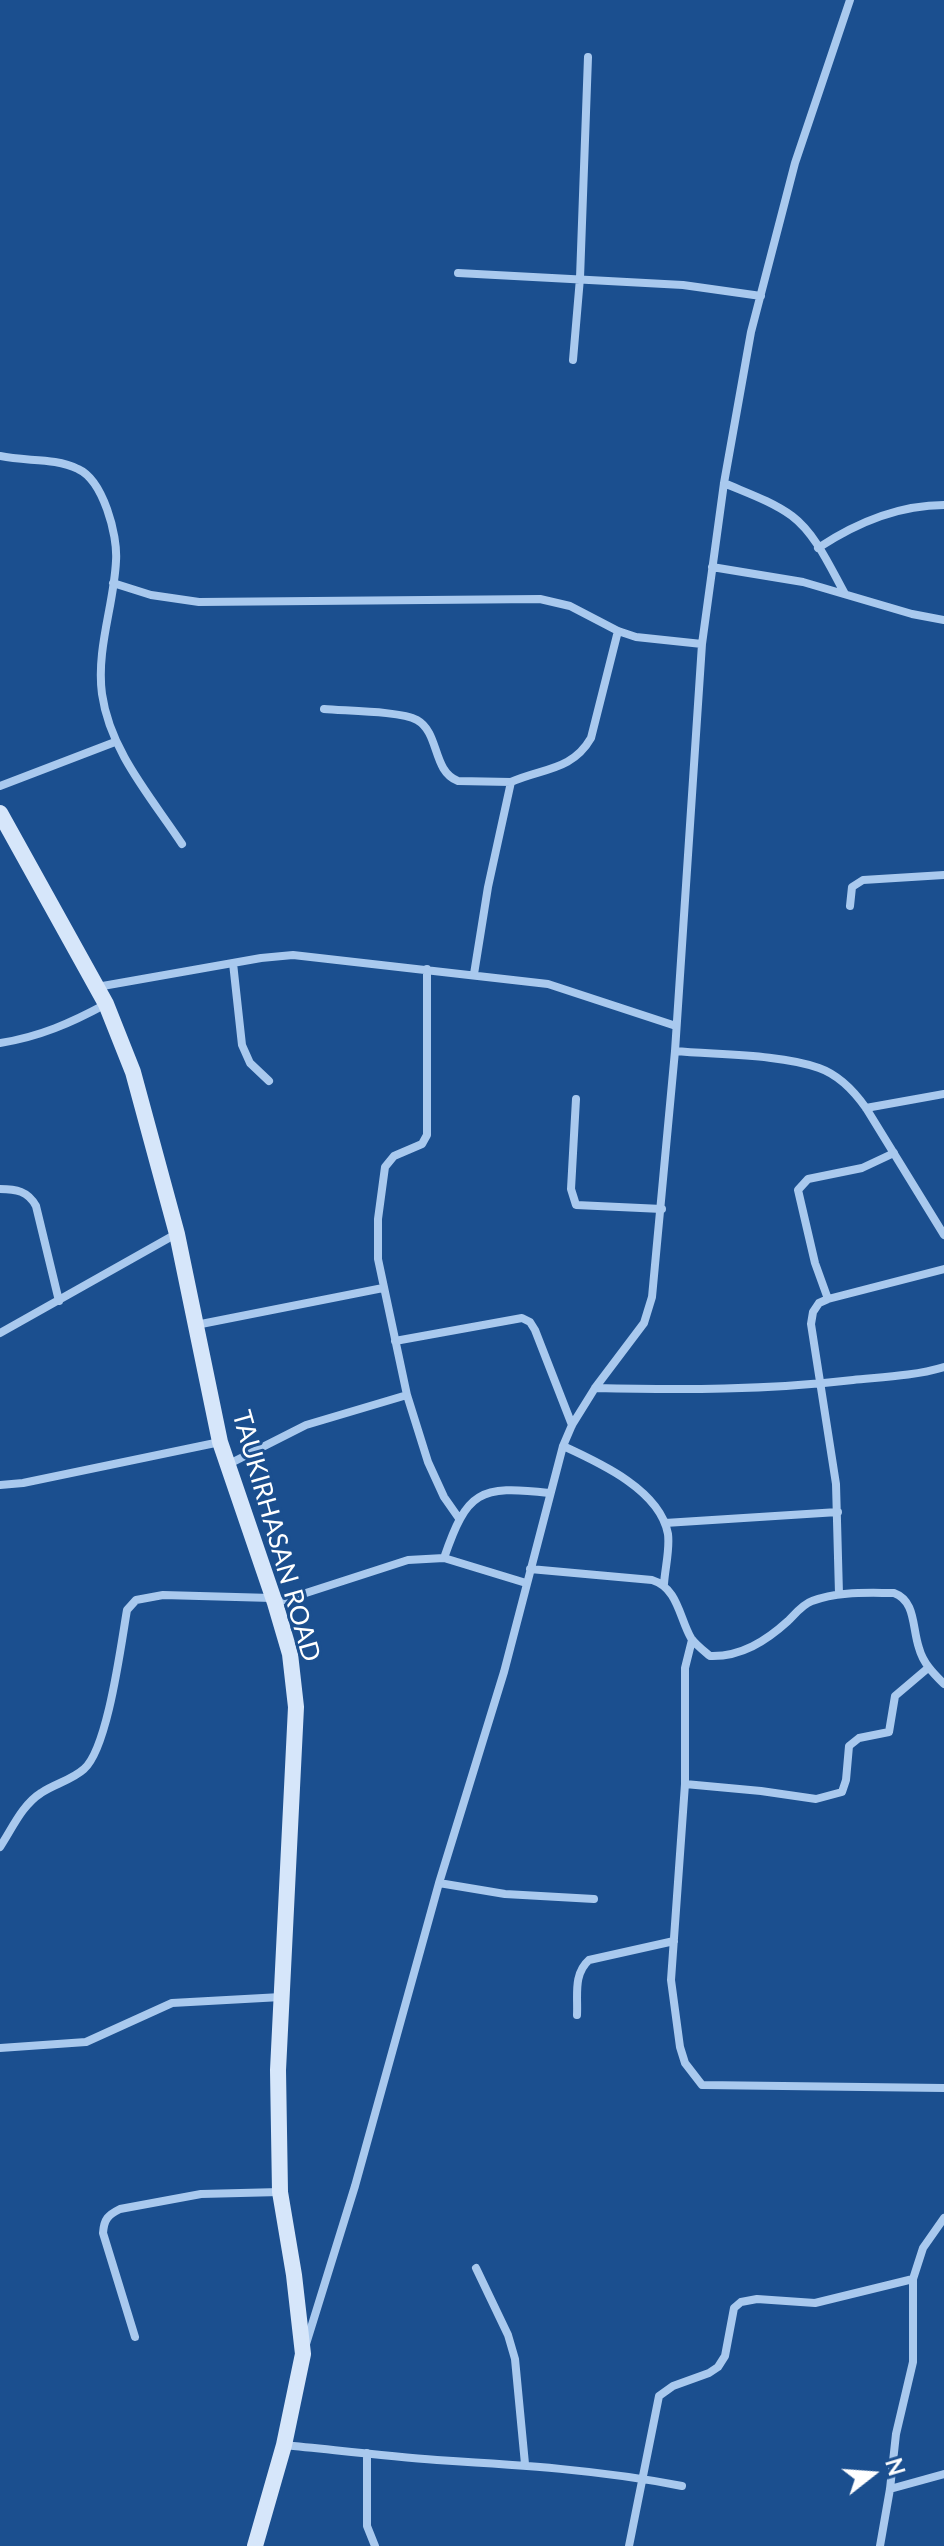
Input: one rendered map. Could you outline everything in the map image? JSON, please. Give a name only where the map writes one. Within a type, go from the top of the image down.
[{"type":"street","points":[[303,2354],[355,2186],[439,1883],[504,1672],[563,1446],[595,1388],[644,1323],[652,1297],[675,1051],[702,644],[724,483],[751,332],[795,163],[850,0]]},
{"type":"street","points":[[573,360],[580,278],[588,57]]},
{"type":"street","points":[[458,273],[683,285],[761,296]]},
{"type":"street","points":[[0,456],[53,462],[79,469],[101,491],[115,543],[116,560],[103,639],[102,693],[115,742],[182,844]]},
{"type":"street","points":[[724,483],[768,501],[795,518],[818,548],[845,594]]},
{"type":"street","points":[[818,548],[845,530],[869,520],[900,510],[944,505]]},
{"type":"street","points":[[712,567],[803,582],[912,614],[944,620]]},
{"type":"street","points":[[113,583],[151,595],[199,602],[540,599],[570,606],[636,637],[702,644]]},
{"type":"street","points":[[324,709],[416,719],[428,730],[450,778],[458,781],[511,782],[525,775],[555,769],[582,753],[591,738],[618,631]]},
{"type":"street","points":[[0,786],[115,742]]},
{"type":"street","points":[[474,974],[488,887],[511,782]]},
{"type":"street","name":"TAUKIRHASAN ROAD","points":[[0,813],[106,1004],[133,1072],[177,1234],[220,1442],[290,1654],[296,1707],[278,2070],[280,2192],[303,2354],[284,2445],[255,2546]]},
{"type":"street","points":[[850,906],[852,887],[863,880],[944,875]]},
{"type":"street","points":[[97,987],[293,955],[548,984],[676,1026]]},
{"type":"street","points":[[233,963],[242,1045],[250,1063],[269,1081]]},
{"type":"street","points":[[427,969],[427,1135],[422,1144],[394,1156],[385,1167],[378,1219],[378,1259],[407,1395],[428,1462],[444,1497],[458,1517]]},
{"type":"street","points":[[0,1043],[27,1039],[68,1025],[106,1004]]},
{"type":"street","points":[[675,1051],[785,1061],[818,1068],[837,1078],[857,1095],[866,1108],[944,1235]]},
{"type":"street","points":[[866,1108],[944,1094]]},
{"type":"street","points":[[576,1099],[571,1189],[576,1205],[662,1209]]},
{"type":"street","points":[[828,1299],[815,1263],[798,1190],[808,1179],[862,1168],[894,1153]]},
{"type":"street","points":[[0,1189],[15,1189],[31,1197],[36,1206],[59,1301]]},
{"type":"street","points":[[0,1333],[177,1234]]},
{"type":"street","points":[[839,1594],[836,1484],[819,1384],[811,1324],[813,1312],[819,1303],[828,1299],[944,1269]]},
{"type":"street","points":[[195,1325],[383,1288]]},
{"type":"street","points":[[395,1341],[522,1318],[530,1322],[535,1330],[572,1425]]},
{"type":"street","points":[[595,1388],[713,1390],[819,1384],[925,1373],[944,1367]]},
{"type":"street","points":[[227,1465],[306,1425],[407,1395]]},
{"type":"street","points":[[0,1485],[23,1483],[220,1442]]},
{"type":"street","points":[[563,1446],[605,1465],[653,1501],[669,1538],[664,1584]]},
{"type":"street","points":[[444,1558],[458,1517],[478,1498],[488,1492],[509,1488],[549,1493]]},
{"type":"street","points":[[665,1523],[838,1512]]},
{"type":"street","points":[[0,1847],[38,1794],[84,1769],[93,1756],[109,1708],[127,1610],[136,1600],[163,1595],[274,1601],[408,1560],[444,1558],[526,1583]]},
{"type":"street","points":[[530,1569],[652,1580],[664,1584],[692,1640],[710,1656],[727,1657],[755,1647],[809,1602],[839,1594],[894,1593],[902,1596],[910,1606],[919,1648],[928,1668],[944,1684]]},
{"type":"street","points":[[692,1640],[685,1668],[685,1784],[671,1980],[685,2063],[702,2085],[944,2088]]},
{"type":"street","points":[[685,1784],[816,1799],[842,1792],[849,1746],[859,1738],[889,1732],[895,1696],[928,1668]]},
{"type":"street","points":[[439,1883],[505,1894],[594,1899]]},
{"type":"street","points":[[577,2015],[578,1977],[589,1960],[674,1941]]},
{"type":"street","points":[[0,2048],[86,2042],[172,2003],[282,1997]]},
{"type":"street","points":[[135,2337],[103,2233],[104,2222],[110,2214],[120,2209],[201,2194],[280,2192]]},
{"type":"street","points":[[880,2546],[896,2434],[913,2362],[913,2279],[923,2248],[944,2218]]},
{"type":"street","points":[[476,2268],[508,2335],[515,2359],[525,2464]]},
{"type":"street","points":[[629,2546],[659,2396],[673,2386],[718,2367],[725,2356],[734,2308],[741,2302],[757,2299],[815,2303],[913,2279]]},
{"type":"street","points":[[284,2445],[525,2464],[682,2486]]},
{"type":"street","points":[[367,2453],[367,2526],[375,2546]]},
{"type":"street","points":[[890,2489],[944,2474]]}]
